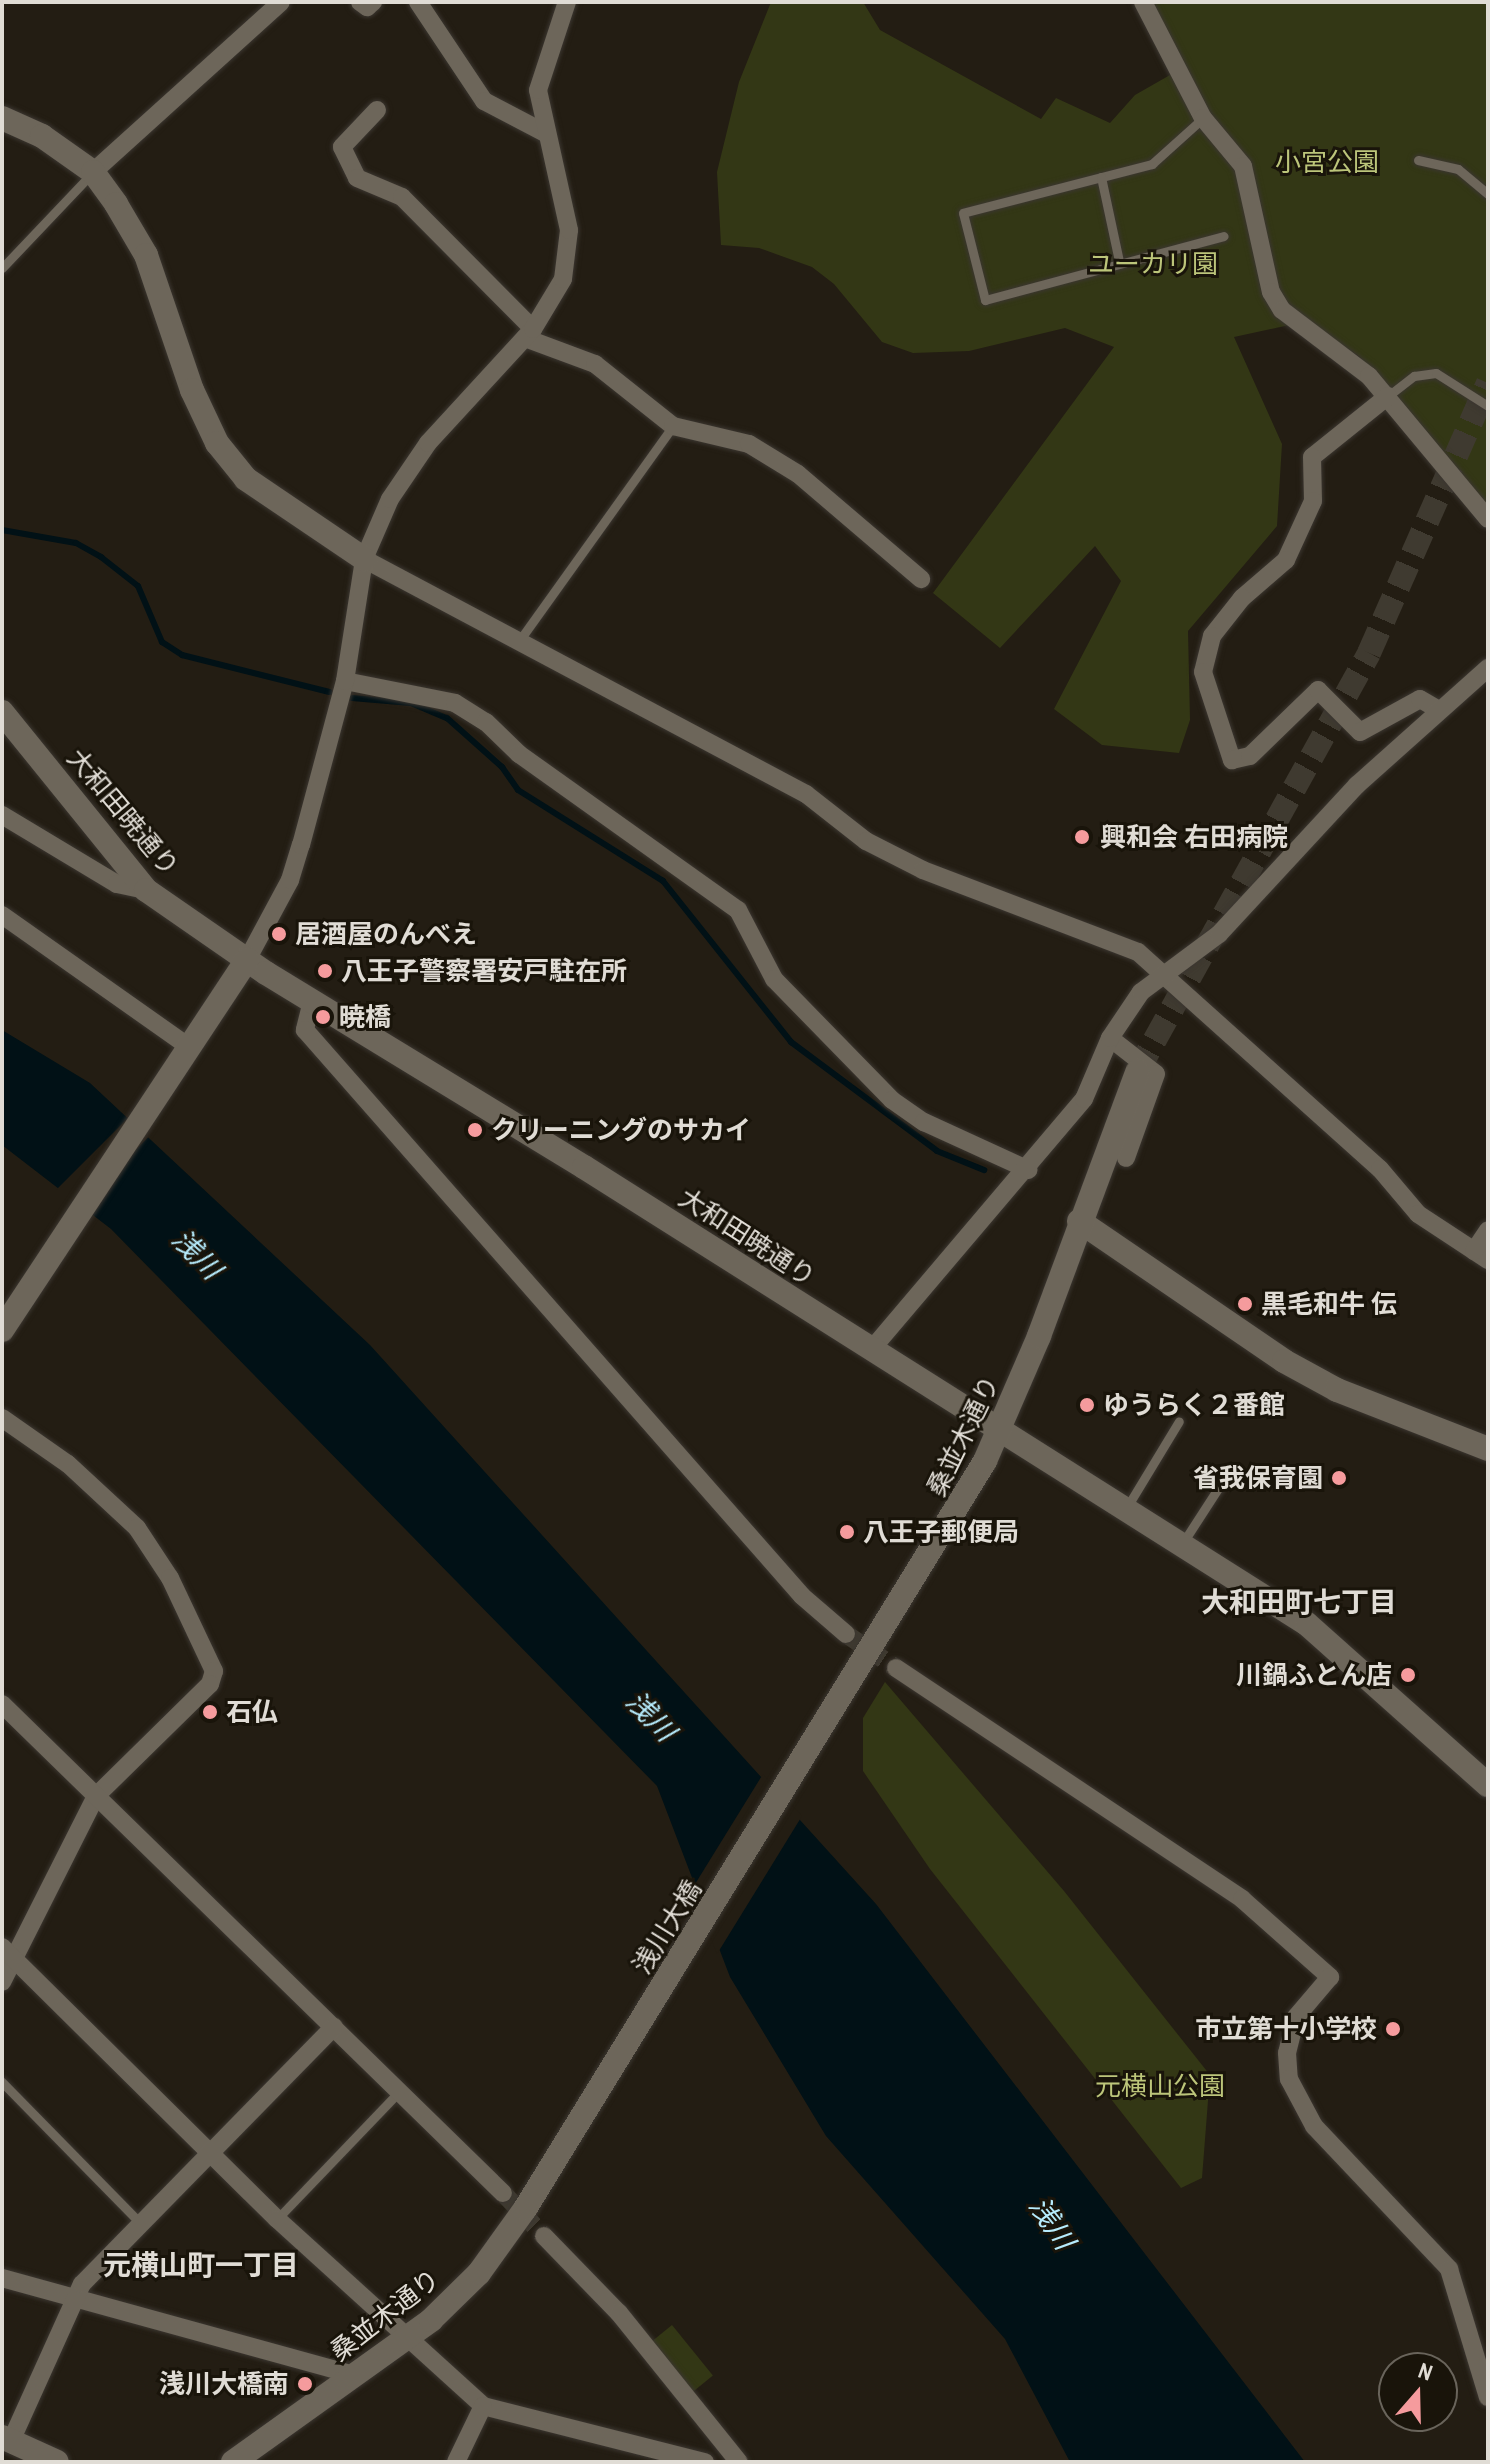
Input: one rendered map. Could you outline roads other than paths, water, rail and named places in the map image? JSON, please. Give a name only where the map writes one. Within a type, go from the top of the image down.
[{"type":"street","points":[[93,172],[281,2]]},
{"type":"street","points":[[360,2],[367,7],[373,2]]},
{"type":"street","points":[[418,2],[484,101],[545,133]]},
{"type":"street","points":[[2,1330],[247,960],[290,880],[345,681],[364,559],[390,499],[428,443],[529,334],[563,279],[569,230],[545,133],[538,90],[567,2]]},
{"type":"street","points":[[1143,2],[1203,118],[1243,166],[1271,292],[1282,310],[1388,396],[1488,519]]},
{"type":"street","points":[[377,110],[342,147],[357,178],[402,197],[529,334],[595,364],[673,426],[749,444],[798,474],[921,579]]},
{"type":"street","points":[[2,118],[42,136],[93,172],[146,255],[192,390],[217,443],[246,479],[364,559],[806,794],[866,841],[1025,913],[1138,952],[1380,1169],[1418,1214],[1481,1256],[1488,1230]]},
{"type":"street","points":[[1388,396],[1312,457],[1313,501],[1286,560],[1242,598],[1212,636],[1203,672],[1232,760],[1250,756],[1318,690],[1360,732],[1420,699],[1439,710]]},
{"type":"street","points":[[871,1350],[937,1267],[1029,1170],[1084,1099],[1110,1038],[1141,992],[1219,934],[1357,785],[1488,668]]},
{"type":"street","points":[[345,681],[455,703],[486,722],[519,754],[738,910],[774,979],[892,1100],[924,1122],[1029,1170]]},
{"type":"street","name":"大和田暁通り","points":[[2,712],[146,890],[247,960],[1125,1510],[1342,1651],[1488,1785]]},
{"type":"street","points":[[2,815],[117,884],[146,890]]},
{"type":"street","points":[[2,915],[185,1054]]},
{"type":"street","points":[[312,1001],[305,1030],[802,1596],[846,1634]]},
{"type":"street","points":[[1110,1038],[1156,1074],[1126,1158]]},
{"type":"street","name":"桑並木通り","points":[[815,1742],[954,1517],[999,1431],[1137,1072]]},
{"type":"street","points":[[1079,1221],[1226,1325],[1298,1368],[1421,1426],[1488,1449]]},
{"type":"street","points":[[2,1418],[68,1464],[137,1528],[163,1565],[213,1666],[210,1684],[96,1796],[7,1952],[2,1982]]},
{"type":"street","points":[[896,1668],[1242,1899],[1330,1977],[1296,2017],[1287,2053],[1289,2079],[1314,2126],[1449,2269],[1488,2397]]},
{"type":"street","points":[[2,1704],[401,2090],[503,2193]]},
{"type":"street","name":"浅川大橋","points":[[567,2142],[815,1742]]},
{"type":"street","points":[[7,1952],[211,2149],[277,2219],[405,2339],[483,2406],[705,2462]]},
{"type":"street","points":[[57,2462],[6,2439],[72,2299],[211,2149],[334,2027]]},
{"type":"street","name":"桑並木通り","points":[[233,2462],[405,2339],[454,2298],[502,2245],[567,2142]]},
{"type":"street","points":[[544,2236],[619,2313],[739,2462]]},
{"type":"street","points":[[2,2278],[354,2375]]},
{"type":"street","points":[[456,2462],[483,2406]]},
{"type":"lane","points":[[1203,118],[1152,164],[963,213],[985,300],[1119,261],[1224,236]]},
{"type":"lane","points":[[1418,160],[1458,169],[1488,194]]},
{"type":"lane","points":[[2,268],[93,172]]},
{"type":"lane","points":[[1101,177],[1119,261]]},
{"type":"lane","points":[[1388,396],[1414,376],[1436,373],[1488,406]]},
{"type":"lane","points":[[519,641],[673,426]]},
{"type":"lane","points":[[1125,1510],[1179,1421]]},
{"type":"lane","points":[[1181,1546],[1226,1476]]},
{"type":"lane","points":[[2,2082],[140,2223]]},
{"type":"lane","points":[[277,2219],[401,2090]]},
{"type":"water","name":"浅川","points":[[2,1030],[90,1083],[370,1345],[876,1904],[1305,2462],[1070,2462],[1005,2339],[826,2136],[730,1977],[657,1786],[111,1229],[2,1145]]},
{"type":"waterway","points":[[2,530],[76,543],[101,557],[138,586],[162,642],[182,655],[329,692]]},
{"type":"waterway","points":[[352,698],[411,703],[447,718],[502,767],[518,790],[663,881],[791,1042],[937,1151],[984,1170]]},
{"type":"tunnel","points":[[1137,1072],[1369,653],[1488,383]]},
{"type":"tunnel","points":[[846,1634],[896,1668]]},
{"type":"tunnel","points":[[503,2193],[544,2236]]},
{"type":"place","name":"興和会 右田病院","points":[[1082,837]]},
{"type":"place","name":"居酒屋のんべえ","points":[[279,934]]},
{"type":"place","name":"八王子警察署安戸駐在所","points":[[325,971]]},
{"type":"place","name":"暁橋","points":[[323,1017]]},
{"type":"place","name":"クリーニングのサカイ","points":[[475,1130]]},
{"type":"place","name":"黒毛和牛 伝","points":[[1245,1304]]},
{"type":"place","name":"ゆうらく２番館","points":[[1087,1405]]},
{"type":"place","name":"省我保育園","points":[[1339,1478]]},
{"type":"place","name":"八王子郵便局","points":[[847,1532]]},
{"type":"place","name":"川鍋ふとん店","points":[[1408,1675]]},
{"type":"place","name":"石仏","points":[[210,1712]]},
{"type":"place","name":"市立第十小学校","points":[[1393,2029]]},
{"type":"place","name":"浅川大橋南","points":[[305,2384]]},
{"type":"district","name":"大和田町七丁目","points":[[1299,1602]]},
{"type":"district","name":"元横山町一丁目","points":[[201,2265]]},
{"type":"park label","name":"小宮公園","points":[[1327,162]]},
{"type":"park label","name":"ユーカリ園","points":[[1153,264]]},
{"type":"park label","name":"元横山公園","points":[[1160,2086]]}]
